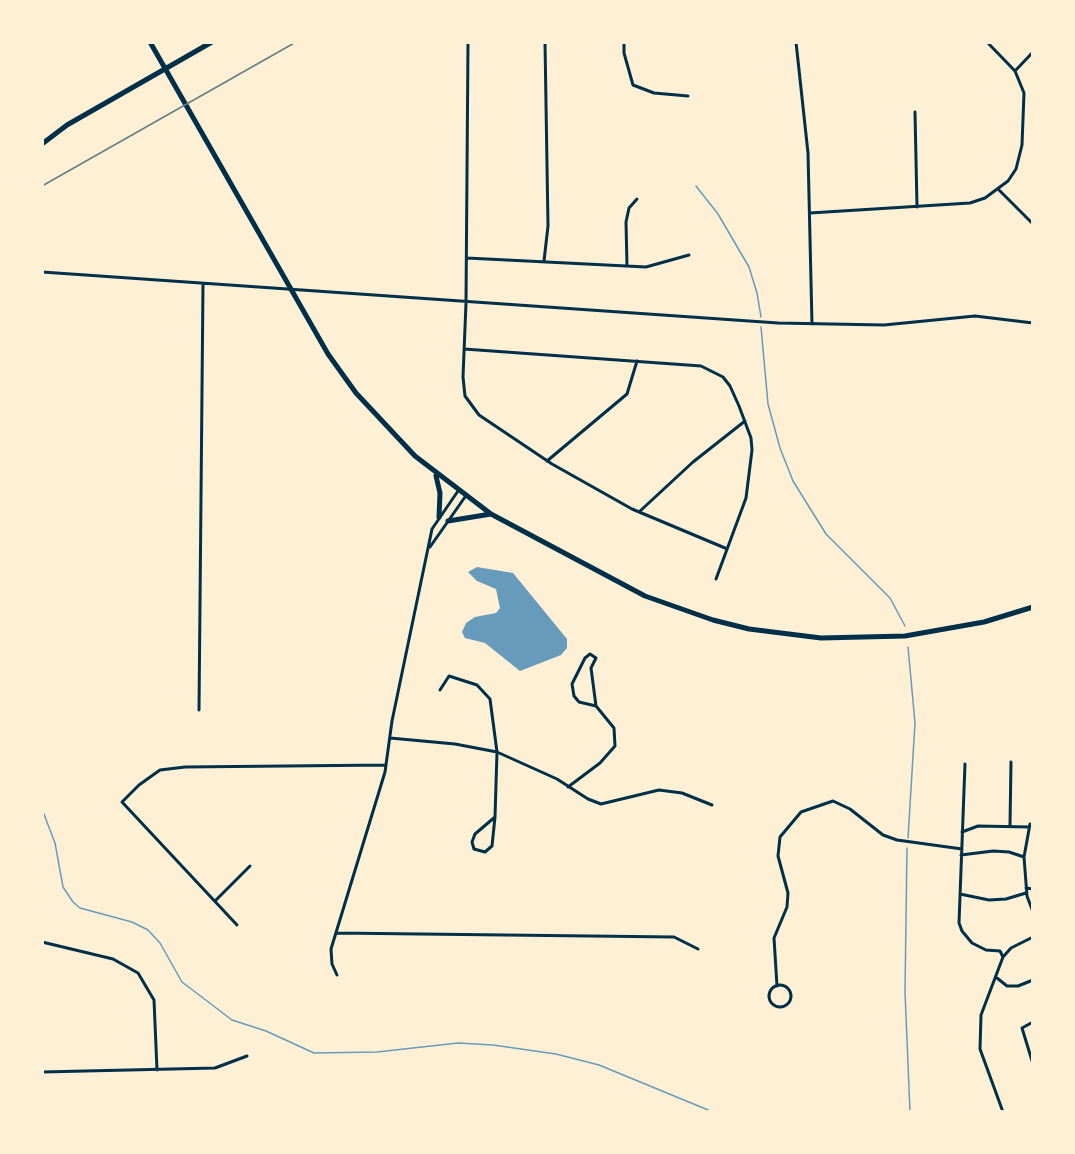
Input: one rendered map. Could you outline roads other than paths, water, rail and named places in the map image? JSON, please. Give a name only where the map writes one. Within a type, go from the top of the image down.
[{"type":"main road","points":[[150,42],[328,354],[357,393],[394,436],[435,474],[491,514],[645,596],[713,620],[749,629],[821,638],[905,636],[984,622],[1033,607]]},
{"type":"main road","points":[[42,144],[67,125],[212,42]]},
{"type":"main road","points":[[435,474],[440,493],[439,517]]},
{"type":"main road","points":[[448,521],[491,514]]},
{"type":"street","points":[[468,42],[467,258],[463,385],[472,408],[547,461],[639,512],[725,548]]},
{"type":"street","points":[[544,261],[548,226],[545,42]]},
{"type":"street","points":[[624,42],[624,53],[633,85],[654,93],[688,96]]},
{"type":"street","points":[[796,42],[808,153],[812,324]]},
{"type":"street","points":[[810,213],[970,203],[998,189],[1016,169],[1022,145],[1024,93],[1015,70],[987,42]]},
{"type":"street","points":[[1015,70],[1033,52]]},
{"type":"street","points":[[915,112],[916,207]]},
{"type":"street","points":[[998,189],[1032,223]]},
{"type":"street","points":[[627,266],[626,222],[629,208],[637,199]]},
{"type":"street","points":[[467,258],[646,267],[689,255]]},
{"type":"street","points":[[42,272],[466,303],[812,324],[884,325],[975,316],[1033,322]]},
{"type":"street","points":[[199,710],[203,284]]},
{"type":"street","points":[[464,349],[701,366],[714,370],[730,386],[751,438],[752,450],[746,498],[725,548],[716,579]]},
{"type":"street","points":[[547,461],[627,394],[637,361]]},
{"type":"street","points":[[639,512],[693,462],[745,421]]},
{"type":"street","points":[[337,975],[330,956],[386,765],[432,529],[458,491]]},
{"type":"street","points":[[427,550],[465,496]]},
{"type":"street","points":[[568,786],[600,763],[615,746],[614,728],[596,706],[591,668],[596,658],[590,654],[585,658],[572,684],[574,696],[579,702],[596,706]]},
{"type":"street","points":[[440,690],[449,676],[477,685],[490,699],[497,752],[495,817],[492,846],[485,852],[474,849],[472,842],[475,834],[495,817]]},
{"type":"street","points":[[390,738],[497,752],[601,804],[659,790],[682,793],[712,805]]},
{"type":"street","points":[[1010,826],[1011,762]]},
{"type":"street","points":[[237,925],[122,802],[139,785],[160,770],[184,767],[386,765]]},
{"type":"street","points":[[965,765],[959,923],[962,931],[972,943],[986,950],[1000,951],[1003,957]]},
{"type":"street","points":[[777,986],[784,986],[789,991],[791,998],[784,1006],[774,1005],[770,1000],[770,994],[777,986],[774,938],[787,907],[788,893],[778,856],[780,837],[801,812],[833,801],[850,809],[883,835],[897,840],[962,849]]},
{"type":"street","points":[[962,832],[978,826],[1029,826],[1024,857],[1026,890],[1033,912]]},
{"type":"street","points":[[1028,837],[1033,839]]},
{"type":"street","points":[[962,855],[1001,852],[1024,857]]},
{"type":"street","points":[[215,901],[250,866]]},
{"type":"street","points":[[960,894],[989,900],[1006,899],[1033,889]]},
{"type":"street","points":[[336,933],[674,937],[698,949]]},
{"type":"street","points":[[1003,1112],[980,1049],[981,1015],[997,978],[1003,957],[1011,948],[1033,937]]},
{"type":"street","points":[[42,942],[113,959],[138,973],[154,1000],[157,1070]]},
{"type":"street","points":[[997,978],[1007,986],[1018,986],[1033,980]]},
{"type":"street","points":[[1033,1022],[1022,1028],[1033,1064]]},
{"type":"street","points":[[42,1072],[215,1068],[247,1056]]},
{"type":"water","points":[[477,567],[513,573],[567,639],[567,648],[561,655],[520,671],[485,643],[465,638],[462,632],[466,623],[475,617],[496,613],[500,608],[496,589],[477,581],[468,572]]},
{"type":"waterway","points":[[696,186],[718,214],[749,267],[761,317]]},
{"type":"waterway","points":[[761,327],[768,404],[780,448],[793,481],[826,534],[890,598],[905,626]]},
{"type":"waterway","points":[[908,647],[915,723],[908,838]]},
{"type":"waterway","points":[[42,809],[55,843],[63,887],[73,902],[80,908],[132,922],[148,930],[160,943],[182,982],[232,1020],[266,1031],[314,1053],[377,1052],[458,1043],[493,1045],[556,1054],[599,1065],[713,1112]]},
{"type":"waterway","points":[[907,848],[905,992],[910,1112]]},
{"type":"railway","points":[[42,186],[296,42]]}]
